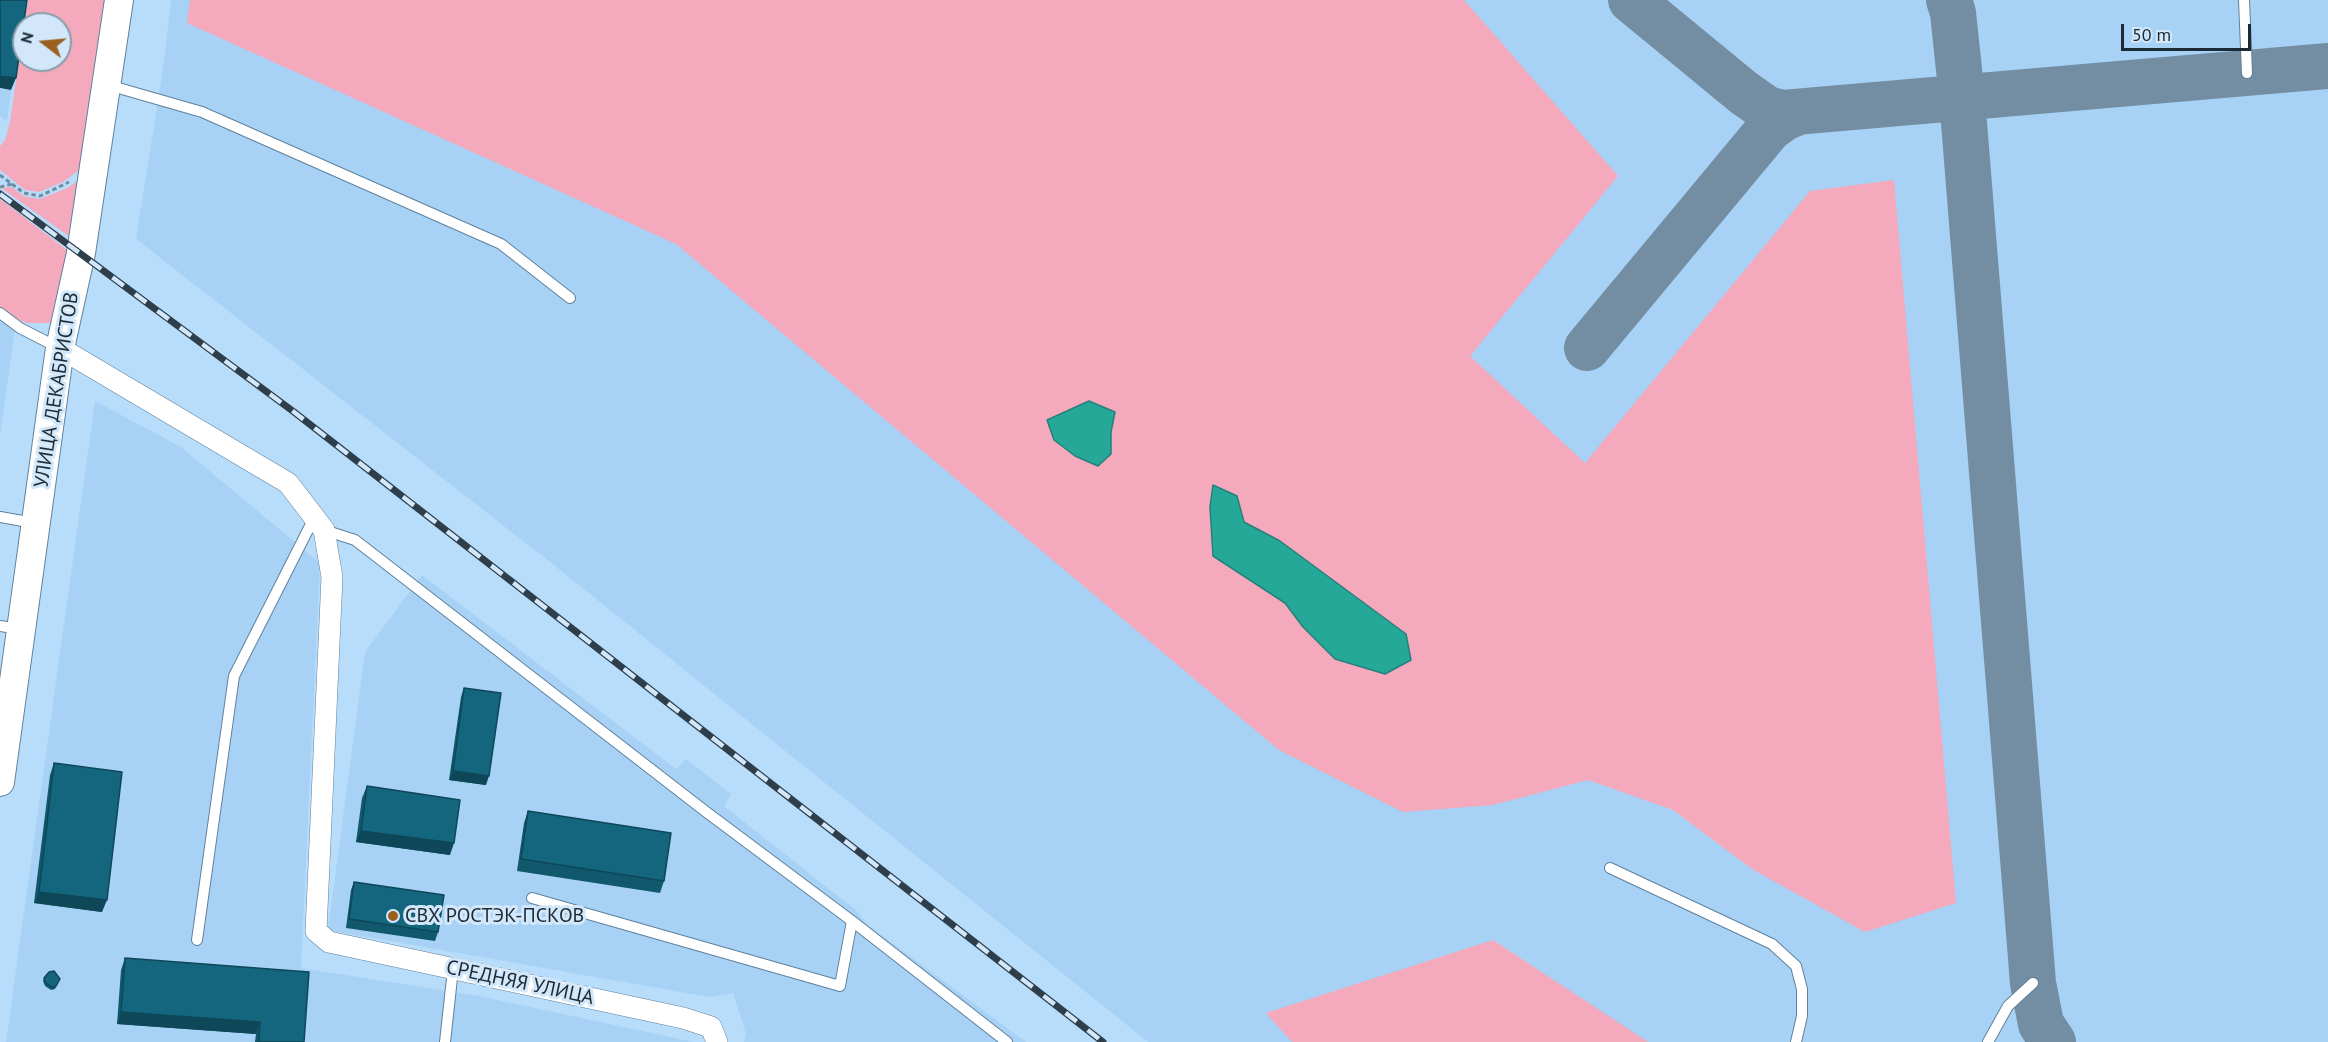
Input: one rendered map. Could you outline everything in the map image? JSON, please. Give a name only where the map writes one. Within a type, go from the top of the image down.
[{"type":"street","name":"УЛИЦА ДЕКАБРИСТОВ","points":[[0,782],[11,627],[37,523],[60,348],[81,253],[119,0]]},
{"type":"street","points":[[60,348],[288,483],[319,524]]},
{"type":"street","name":"СРЕДНЯЯ УЛИЦА","points":[[319,524],[332,577],[316,931],[329,942],[683,1017],[711,1027],[717,1042]]},
{"type":"lane","points":[[2244,0],[2247,73]]},
{"type":"lane","points":[[107,84],[202,112],[501,244],[570,298]]},
{"type":"lane","points":[[0,313],[20,328],[60,348]]},
{"type":"lane","points":[[0,517],[37,523]]},
{"type":"lane","points":[[197,940],[234,676],[319,524],[355,540],[1007,1042]]},
{"type":"lane","points":[[1610,868],[1772,944],[1796,966],[1802,989],[1802,1016],[1796,1042]]},
{"type":"lane","points":[[532,898],[840,986],[852,921]]},
{"type":"lane","points":[[445,1042],[453,969]]},
{"type":"lane","points":[[1988,1042],[2008,1006],[2033,983]]},
{"type":"path","points":[[0,175],[24,193],[40,196],[74,180]]},
{"type":"path","points":[[0,187],[12,184]]},
{"type":"shaded area","points":[[28,0],[106,0],[82,168],[63,182],[39,192],[25,190],[0,170],[0,146],[5,140],[10,122],[17,72],[72,72],[72,12],[26,12]]},
{"type":"shaded area","points":[[171,0],[2328,0],[2328,1042],[1148,1042],[545,558],[136,239],[163,69]]},
{"type":"shaded area","points":[[190,0],[1464,0],[1618,176],[1470,356],[1585,463],[1810,191],[1894,180],[1956,903],[1865,932],[1752,869],[1673,810],[1588,780],[1493,805],[1403,812],[1279,750],[676,244],[187,23]]},
{"type":"shaded area","points":[[0,89],[11,90],[7,122],[0,116]]},
{"type":"shaded area","points":[[81,179],[70,237],[1,188],[12,187],[23,196],[40,199],[67,188]]},
{"type":"shaded area","points":[[0,199],[67,250],[50,323],[26,323],[0,310]]},
{"type":"shaded area","points":[[0,319],[15,329],[0,436]]},
{"type":"shaded area","points":[[95,401],[181,447],[320,563],[301,968],[479,996],[694,1042],[6,1042]]},
{"type":"shaded area","points":[[1089,401],[1115,412],[1111,432],[1111,454],[1098,466],[1075,456],[1054,440],[1047,420]]},
{"type":"shaded area","points":[[1213,485],[1237,496],[1244,522],[1280,541],[1406,634],[1411,660],[1385,674],[1335,659],[1303,627],[1285,603],[1213,556],[1210,507]]},
{"type":"shaded area","points":[[422,575],[676,769],[686,759],[731,794],[724,806],[857,911],[868,925],[1026,1042],[744,1042],[746,1034],[733,993],[709,997],[328,930],[365,652]]},
{"type":"shaded area","points":[[1493,940],[1648,1042],[1292,1042],[1266,1013]]},
{"type":"building","points":[[0,0],[27,0],[25,12],[12,12],[12,72],[17,72],[16,78],[0,76]]},
{"type":"building","points":[[464,688],[501,693],[489,776],[453,771]]},
{"type":"building","points":[[54,763],[122,772],[107,900],[39,892]]},
{"type":"building","points":[[367,786],[460,800],[454,843],[361,831]]},
{"type":"building","points":[[528,811],[671,833],[664,881],[521,859]]},
{"type":"building","name":"СВХ РОСТЭК-ПСКОВ","points":[[354,882],[444,895],[438,932],[349,919]]},
{"type":"building","points":[[125,958],[309,972],[304,1042],[259,1042],[260,1022],[121,1012]]},
{"type":"building","points":[[54,971],[60,979],[56,986],[52,987],[46,983],[44,978],[49,972]]},
{"type":"taxiway","points":[[1631,0],[1744,93],[1767,109],[1783,113],[2328,66]]},
{"type":"taxiway","points":[[1949,0],[1953,13],[1962,98],[2033,983],[2041,1024],[2053,1042]]},
{"type":"taxiway","points":[[1587,348],[1769,129],[1784,118],[1799,112]]},
{"type":"railway","points":[[0,194],[294,412],[1103,1042]]},
{"type":"place","name":"СВХ РОСТЭК-ПСКОВ","points":[[393,916]]}]
